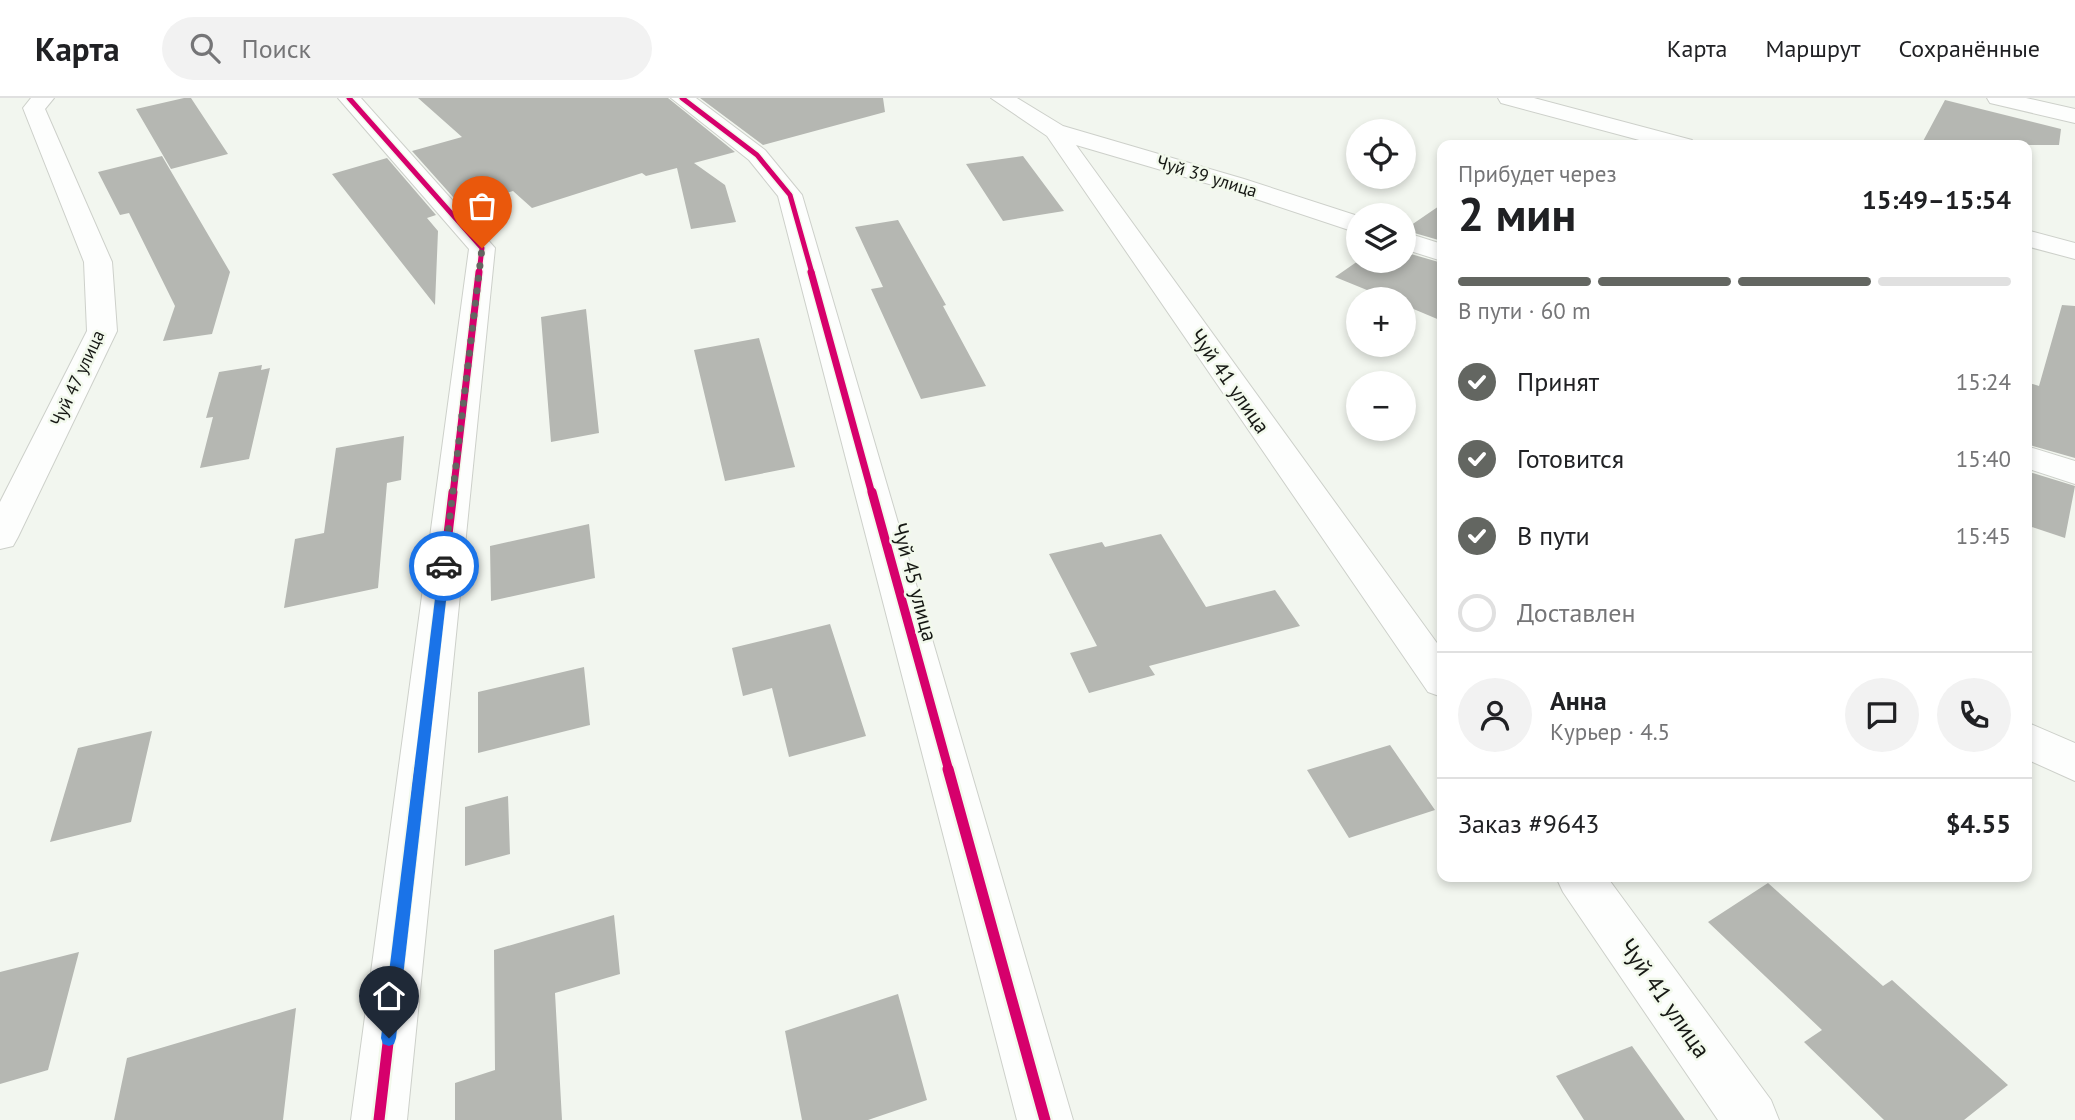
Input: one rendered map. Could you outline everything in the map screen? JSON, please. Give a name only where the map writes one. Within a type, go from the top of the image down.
[{"type":"street","name":"Чуй 47 улица","points":[[0,537],[102,331],[98,262],[34,108],[43,98]]},
{"type":"street","points":[[349,98],[482,248],[379,1120]]},
{"type":"street","name":"Чуй 45 улица","points":[[682,98],[757,155],[790,195],[1045,1120]]},
{"type":"street","name":"Чуй 41 улица","points":[[1002,98],[1055,131],[1437,674]]},
{"type":"street","points":[[1509,98],[1665,140]]},
{"type":"street","points":[[1998,98],[2075,116]]},
{"type":"street","name":"Чуй 39 улица","points":[[1055,131],[1235,184],[1346,221]]},
{"type":"street","points":[[2032,240],[2075,251]]},
{"type":"street","points":[[1416,244],[1437,251]]},
{"type":"street","points":[[2032,458],[2075,473]]},
{"type":"street","points":[[2032,743],[2075,763]]},
{"type":"street","name":"Чуй 41 улица","points":[[1584,882],[1751,1120]]},
{"type":"building","points":[[191,98],[228,154],[171,169],[136,109]]},
{"type":"building","points":[[418,98],[668,98],[735,152],[694,163],[725,185],[736,222],[691,229],[677,168],[646,176],[642,173],[532,208],[513,191],[462,207],[412,151],[462,137]]},
{"type":"building","points":[[700,98],[883,98],[885,112],[763,145]]},
{"type":"building","points":[[1945,100],[2061,129],[2059,145],[2032,145],[2032,140],[1924,140]]},
{"type":"building","points":[[162,156],[230,272],[212,334],[163,341],[175,306],[129,213],[120,215],[98,172]]},
{"type":"building","points":[[1023,156],[1064,211],[1003,221],[966,164]]},
{"type":"building","points":[[387,158],[436,215],[427,218],[438,231],[435,305],[332,174]]},
{"type":"building","points":[[1437,207],[1437,240],[1416,233],[1416,222]]},
{"type":"building","points":[[898,220],[946,305],[943,306],[986,386],[921,399],[871,289],[883,287],[855,227]]},
{"type":"building","points":[[1416,255],[1437,262],[1437,319],[1416,310],[1416,287],[1360,287],[1335,277],[1346,269],[1346,273],[1416,273]]},
{"type":"building","points":[[2062,305],[2075,306],[2075,458],[2032,446],[2032,384],[2039,386]]},
{"type":"building","points":[[586,309],[599,433],[551,442],[541,317]]},
{"type":"building","points":[[759,338],[795,467],[725,481],[694,350]]},
{"type":"building","points":[[262,365],[261,370],[270,368],[249,459],[200,468],[213,417],[206,418],[219,372]]},
{"type":"building","points":[[404,436],[401,480],[387,483],[378,588],[284,608],[295,539],[324,533],[336,448]]},
{"type":"building","points":[[2032,473],[2075,486],[2065,538],[2032,527]]},
{"type":"building","points":[[589,524],[595,578],[491,601],[490,546]]},
{"type":"building","points":[[1161,534],[1206,607],[1275,590],[1300,626],[1149,666],[1155,675],[1089,693],[1070,653],[1097,646],[1049,554],[1102,542],[1105,547]]},
{"type":"building","points":[[830,624],[866,736],[789,757],[772,688],[743,696],[732,648]]},
{"type":"building","points":[[584,667],[590,725],[478,753],[478,692]]},
{"type":"building","points":[[152,731],[131,822],[50,842],[78,748]]},
{"type":"building","points":[[1390,745],[1435,810],[1349,838],[1307,770]]},
{"type":"building","points":[[508,796],[510,854],[465,866],[465,807]]},
{"type":"building","points":[[1768,883],[1883,986],[1892,980],[2008,1085],[1964,1120],[1884,1120],[1804,1042],[1822,1030],[1708,922]]},
{"type":"building","points":[[614,915],[620,974],[555,993],[562,1120],[455,1120],[455,1083],[495,1070],[494,950]]},
{"type":"building","points":[[79,952],[48,1070],[0,1084],[0,972]]},
{"type":"building","points":[[898,994],[927,1100],[868,1120],[802,1120],[785,1031]]},
{"type":"building","points":[[296,1008],[283,1120],[114,1120],[127,1058]]},
{"type":"building","points":[[1632,1046],[1685,1120],[1584,1120],[1556,1076]]},
{"type":"cycle path","points":[[349,98],[482,248],[379,1120]]},
{"type":"cycle path","points":[[682,98],[757,155],[790,195],[1045,1120]]},
{"type":"way so far","points":[[444,566],[482,248]]},
{"type":"route","points":[[389,1038],[444,566]]}]
